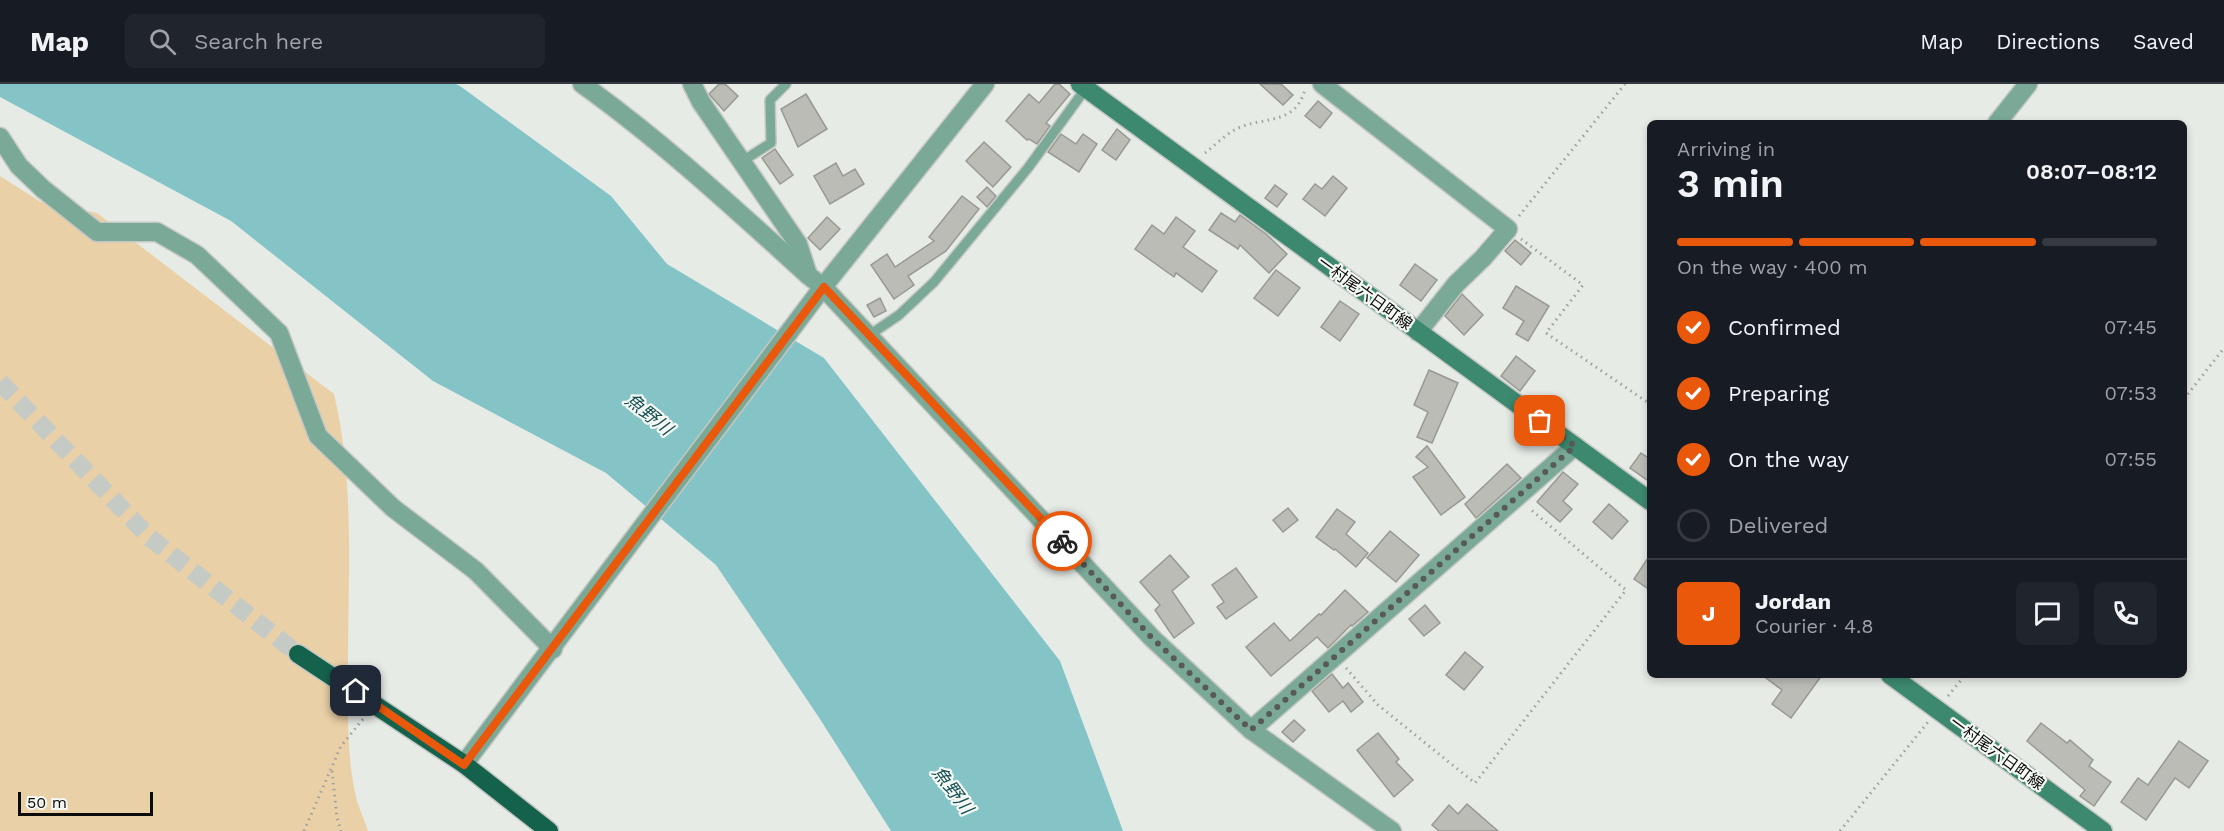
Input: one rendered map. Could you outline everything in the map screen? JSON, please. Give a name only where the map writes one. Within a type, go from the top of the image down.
[{"type":"highway","points":[[298,654],[375,703],[464,765],[549,831]]},
{"type":"main road","name":"一村尾六日町線","points":[[1085,85],[1647,499]]},
{"type":"main road","name":"一村尾六日町線","points":[[1894,678],[2103,831]]},
{"type":"street","points":[[582,84],[632,119],[824,287],[867,336],[1152,638],[1251,730],[1392,831]]},
{"type":"street","points":[[692,84],[701,102],[798,244],[809,276]]},
{"type":"street","points":[[464,765],[824,287],[985,84]]},
{"type":"street","points":[[1322,84],[1508,229],[1456,284],[1418,332]]},
{"type":"street","points":[[1999,120],[2028,84]]},
{"type":"street","points":[[0,137],[19,166],[43,189],[97,232],[158,232],[197,255],[279,333],[318,436],[393,508],[476,571],[552,649]]},
{"type":"street","points":[[1251,730],[1575,446]]},
{"type":"lane","points":[[741,162],[771,143],[770,100],[786,84]]},
{"type":"lane","points":[[867,336],[899,315],[934,282],[1029,168],[1085,85]]},
{"type":"path","points":[[1190,164],[1236,129],[1272,120],[1291,112],[1302,101],[1306,84]]},
{"type":"path","points":[[1625,84],[1508,229],[1583,285],[1546,333],[1647,402]]},
{"type":"path","points":[[2187,395],[2224,348]]},
{"type":"path","points":[[1335,656],[1378,705],[1475,783],[1626,590],[1516,498]]},
{"type":"path","points":[[1840,831],[1963,678]]},
{"type":"path","points":[[304,831],[341,746],[375,703]]},
{"type":"path","points":[[331,768],[337,818],[341,831]]},
{"type":"shaded area","points":[[0,176],[41,202],[97,213],[334,394],[341,427],[348,495],[349,750],[353,784],[368,831],[0,831]]},
{"type":"water","name":"魚野川","points":[[0,84],[456,84],[460,86],[611,196],[667,264],[824,358],[1060,661],[1123,831],[891,831],[818,716],[716,565],[606,473],[433,381],[231,221],[0,97]]},
{"type":"building","points":[[719,84],[725,84],[738,96],[724,111],[709,94]]},
{"type":"building","points":[[1055,84],[1059,84],[1070,94],[1046,123],[1050,126],[1037,144],[1027,140],[1006,121],[1029,94],[1039,103]]},
{"type":"building","points":[[1260,84],[1281,84],[1293,95],[1283,105]]},
{"type":"building","points":[[806,94],[827,129],[798,147],[781,109]]},
{"type":"building","points":[[1318,101],[1332,113],[1320,128],[1305,116]]},
{"type":"building","points":[[1117,129],[1130,140],[1116,160],[1102,150]]},
{"type":"building","points":[[1061,134],[1076,144],[1083,134],[1097,144],[1079,172],[1048,152]]},
{"type":"building","points":[[984,142],[1011,167],[993,187],[966,161]]},
{"type":"building","points":[[775,149],[793,175],[780,184],[762,158]]},
{"type":"building","points":[[836,163],[843,176],[855,169],[864,184],[830,204],[814,176]]},
{"type":"building","points":[[1333,176],[1347,188],[1325,216],[1303,199],[1315,184],[1322,189]]},
{"type":"building","points":[[1275,185],[1287,194],[1277,207],[1265,198]]},
{"type":"building","points":[[987,187],[996,196],[987,207],[977,197]]},
{"type":"building","points":[[962,196],[979,209],[946,251],[908,276],[914,285],[894,299],[871,265],[887,254],[895,267],[934,241],[929,237]]},
{"type":"building","points":[[1221,213],[1235,222],[1240,215],[1266,234],[1287,254],[1269,273],[1240,245],[1238,249],[1209,230]]},
{"type":"building","points":[[827,217],[840,229],[820,250],[808,238]]},
{"type":"building","points":[[1176,217],[1195,231],[1183,247],[1217,271],[1202,292],[1176,273],[1174,277],[1135,249],[1152,225],[1164,234]]},
{"type":"building","points":[[1515,240],[1531,253],[1521,265],[1505,251]]},
{"type":"building","points":[[1415,264],[1437,280],[1421,301],[1400,285]]},
{"type":"building","points":[[1276,270],[1300,288],[1278,316],[1254,298]]},
{"type":"building","points":[[1516,286],[1549,306],[1528,341],[1516,334],[1524,321],[1503,308]]},
{"type":"building","points":[[1462,294],[1483,315],[1464,335],[1445,316]]},
{"type":"building","points":[[880,298],[886,311],[874,317],[867,305]]},
{"type":"building","points":[[1340,301],[1359,314],[1340,341],[1321,327]]},
{"type":"building","points":[[1516,356],[1535,371],[1520,391],[1501,376]]},
{"type":"building","points":[[1429,370],[1458,383],[1432,443],[1417,437],[1428,412],[1414,405]]},
{"type":"building","points":[[1427,446],[1465,497],[1441,515],[1413,477],[1428,467],[1416,457]]},
{"type":"building","points":[[1641,453],[1647,457],[1647,480],[1630,468]]},
{"type":"building","points":[[1507,464],[1521,478],[1476,518],[1465,504]]},
{"type":"building","points":[[1563,472],[1578,484],[1563,501],[1572,509],[1560,522],[1537,502]]},
{"type":"building","points":[[1609,504],[1628,521],[1612,539],[1593,522]]},
{"type":"building","points":[[1288,508],[1298,520],[1283,532],[1273,520]]},
{"type":"building","points":[[1337,509],[1355,522],[1346,534],[1368,553],[1356,567],[1316,537]]},
{"type":"building","points":[[1390,531],[1419,555],[1396,582],[1367,558]]},
{"type":"building","points":[[1170,555],[1189,577],[1172,591],[1194,623],[1174,638],[1155,610],[1160,605],[1140,582]]},
{"type":"building","points":[[1647,560],[1647,588],[1634,579]]},
{"type":"building","points":[[1236,568],[1257,597],[1226,619],[1217,607],[1224,602],[1212,585]]},
{"type":"building","points":[[1345,590],[1368,612],[1328,648],[1317,637],[1271,676],[1246,647],[1274,623],[1290,641],[1319,614],[1321,615]]},
{"type":"building","points":[[1425,605],[1440,623],[1424,636],[1409,619]]},
{"type":"building","points":[[1465,652],[1483,667],[1464,690],[1446,675]]},
{"type":"building","points":[[1332,674],[1343,688],[1348,683],[1363,702],[1351,712],[1343,701],[1329,712],[1312,691]]},
{"type":"building","points":[[1766,678],[1820,678],[1791,718],[1772,704],[1782,690]]},
{"type":"building","points":[[1294,720],[1305,730],[1293,742],[1282,732]]},
{"type":"building","points":[[2041,723],[2067,743],[2070,740],[2093,760],[2089,766],[2111,782],[2094,806],[2080,796],[2085,790],[2027,741]]},
{"type":"building","points":[[1378,733],[1399,759],[1396,762],[1413,780],[1394,797],[1357,750]]},
{"type":"building","points":[[2179,741],[2208,761],[2189,788],[2175,778],[2146,820],[2121,802],[2138,778],[2148,785]]},
{"type":"building","points":[[1467,804],[1498,831],[1439,831],[1432,825],[1449,805],[1458,814]]},
{"type":"tunnel","points":[[0,382],[149,537],[298,654]]},
{"type":"way so far","points":[[1062,541],[1152,638],[1251,730],[1575,446],[1540,421]]},
{"type":"route","points":[[356,691],[464,765],[824,287],[867,336],[1062,541]]}]
